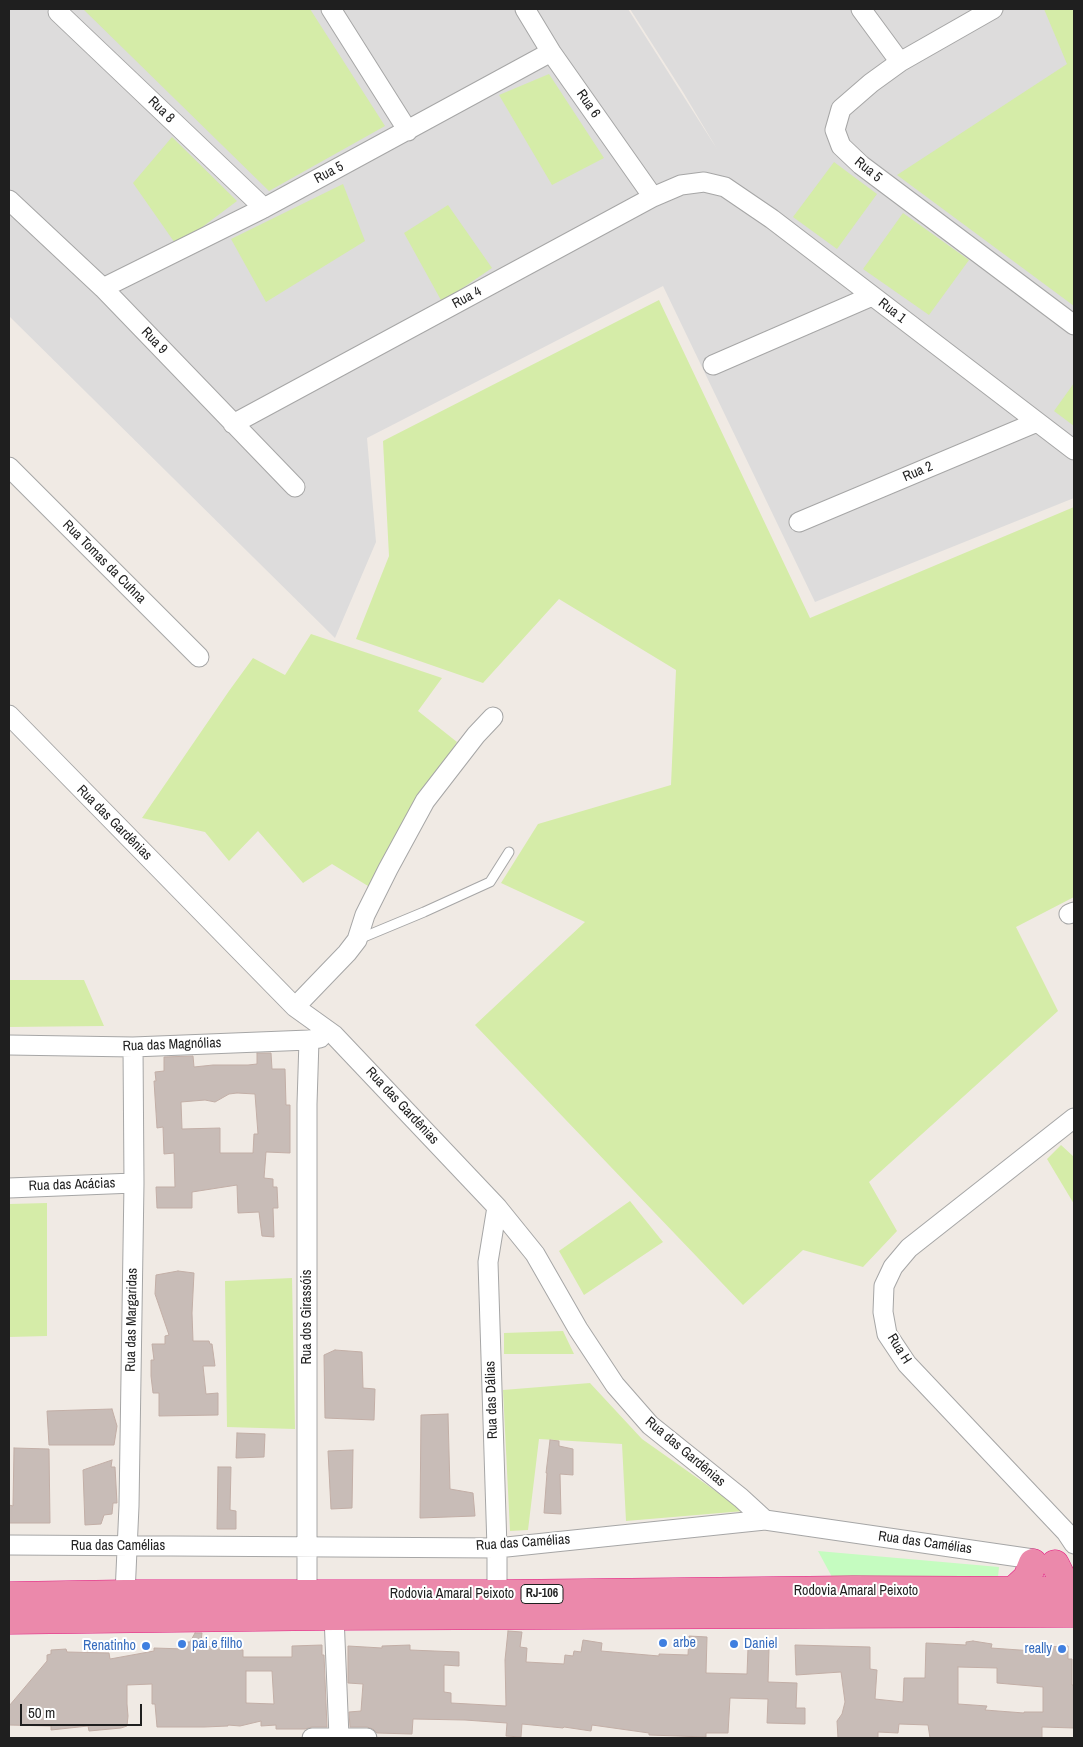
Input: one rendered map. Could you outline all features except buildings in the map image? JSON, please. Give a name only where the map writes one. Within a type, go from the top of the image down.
[{"type":"highway","points":[[1012,1591],[1050,1560],[1062,1578],[1074,1588]]},
{"type":"highway","name":"Rodovia Amaral Peixoto","points":[[9,1596],[853,1590],[1074,1591]]},
{"type":"highway","name":"Rodovia Amaral Peixoto","points":[[9,1620],[334,1616],[1074,1613]]},
{"type":"street","points":[[331,9],[408,131]]},
{"type":"street","name":"Rua 6","points":[[525,9],[551,52],[654,197]]},
{"type":"street","points":[[862,9],[900,62]]},
{"type":"street","name":"Rua 5","points":[[993,9],[900,62],[841,109],[835,130],[841,146],[861,165],[1074,325]]},
{"type":"street","name":"Rua 8","points":[[58,12],[264,208]]},
{"type":"street","name":"Rua 5","points":[[103,288],[264,208],[551,52]]},
{"type":"street","name":"Rua 4","points":[[233,424],[654,197],[681,185],[704,182]]},
{"type":"street","name":"Rua 1","points":[[704,182],[725,187],[772,219],[1074,450]]},
{"type":"street","name":"Rua 9","points":[[9,200],[103,288],[295,487]]},
{"type":"street","points":[[713,365],[872,296]]},
{"type":"street","name":"Rua 2","points":[[799,522],[1037,422]]},
{"type":"street","name":"Rua Tomas da Cuhna","points":[[9,467],[199,657]]},
{"type":"street","name":"Rua das Gardênias","points":[[9,715],[294,1007],[334,1035],[497,1207],[535,1254],[578,1330],[621,1392],[650,1425],[741,1498],[765,1520]]},
{"type":"street","points":[[294,1007],[342,959],[357,940],[365,915],[425,801],[470,742],[493,717]]},
{"type":"street","name":"Rua das Magnólias","points":[[9,1046],[133,1047],[310,1040],[334,1035]]},
{"type":"street","name":"Rua dos Girassóis","points":[[307,1594],[307,1104],[310,1040]]},
{"type":"street","name":"Rua das Margaridas","points":[[125,1594],[129,1506],[134,1183],[133,1047]]},
{"type":"street","name":"Rua H","points":[[1074,1118],[909,1248],[893,1267],[884,1286],[883,1312],[887,1334],[907,1364],[1059,1525],[1074,1544]]},
{"type":"street","name":"Rua das Acácias","points":[[9,1188],[134,1183]]},
{"type":"street","name":"Rua das Dálias","points":[[497,1207],[488,1262],[497,1594]]},
{"type":"street","name":"Rua das Camélias","points":[[9,1545],[497,1548],[765,1520],[1050,1560]]},
{"type":"street","points":[[334,1616],[339,1737]]},
{"type":"street","points":[[312,1738],[367,1738]]},
{"type":"lane","points":[[357,940],[490,882],[509,852]]},
{"type":"shaded area","points":[[9,9],[628,9],[717,149],[630,9],[1074,9],[1074,498],[815,602],[663,286],[367,438],[376,542],[335,638],[9,316]]},
{"type":"green space","points":[[83,9],[310,9],[385,126],[269,191]]},
{"type":"green space","points":[[1044,9],[1074,9],[1074,306],[897,175],[1067,64]]},
{"type":"green space","points":[[549,74],[604,158],[552,185],[499,95]]},
{"type":"green space","points":[[172,137],[237,201],[177,246],[133,183]]},
{"type":"green space","points":[[834,162],[877,194],[837,249],[793,217]]},
{"type":"green space","points":[[343,184],[365,241],[266,302],[231,239]]},
{"type":"green space","points":[[448,205],[492,268],[442,302],[404,233]]},
{"type":"green space","points":[[903,213],[969,260],[929,315],[863,269]]},
{"type":"green space","points":[[659,300],[810,618],[1074,507],[1074,897],[1016,927],[1058,1011],[869,1182],[897,1231],[863,1267],[803,1250],[743,1305],[475,1025],[585,922],[501,883],[538,824],[671,785],[676,670],[559,599],[483,683],[356,639],[389,556],[383,441]]},
{"type":"green space","points":[[1074,383],[1074,426],[1054,411]]},
{"type":"green space","points":[[311,634],[442,678],[418,711],[457,742],[368,886],[332,864],[303,883],[258,831],[229,861],[205,832],[142,818],[253,658],[285,675]]},
{"type":"green space","points":[[9,980],[84,980],[104,1026],[9,1027]]},
{"type":"green space","points":[[1061,1145],[1074,1157],[1074,1204],[1047,1159]]},
{"type":"green space","points":[[630,1201],[663,1242],[584,1295],[559,1251]]},
{"type":"green space","points":[[47,1203],[47,1336],[9,1337],[9,1204]]},
{"type":"green space","points":[[292,1278],[295,1429],[227,1427],[225,1281]]},
{"type":"green space","points":[[563,1331],[574,1354],[504,1354],[504,1333]]},
{"type":"green space","points":[[590,1383],[642,1439],[744,1511],[626,1521],[622,1444],[539,1439],[528,1530],[510,1531],[503,1390]]},
{"type":"green space","points":[[818,1551],[999,1567],[998,1577],[832,1577]]},
{"type":"place","name":"arbe","points":[[663,1643]]},
{"type":"place","name":"pai e filho","points":[[182,1644]]},
{"type":"place","name":"Daniel","points":[[734,1644]]},
{"type":"place","name":"Renatinho","points":[[146,1646]]},
{"type":"place","name":"really","points":[[1062,1649]]}]
